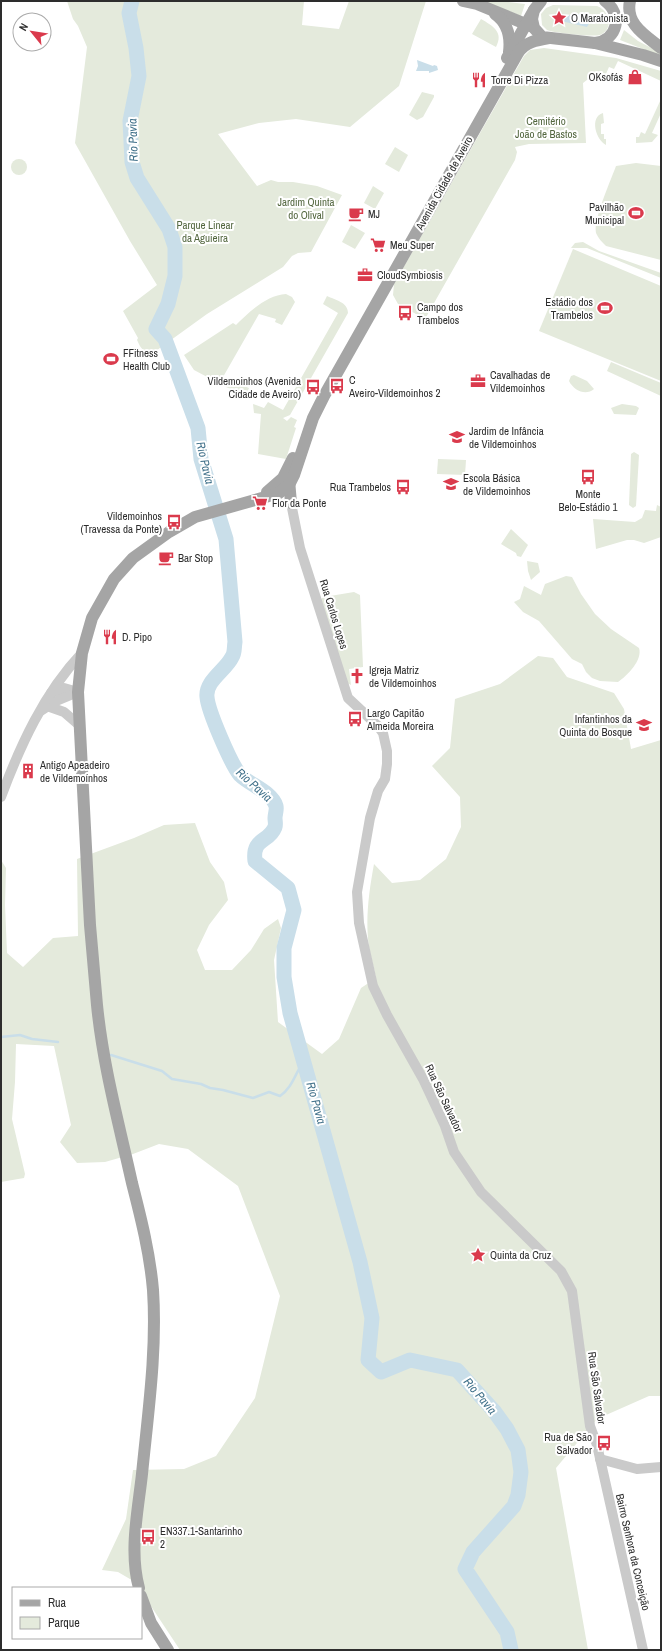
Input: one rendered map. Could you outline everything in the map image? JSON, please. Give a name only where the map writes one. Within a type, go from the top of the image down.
[{"type":"main road","points":[[463,1],[487,8],[530,26],[542,37],[595,43],[643,54],[661,61]]},
{"type":"main road","points":[[604,1],[613,9],[617,20],[661,48]]},
{"type":"main road","points":[[595,43],[602,42],[609,37],[626,1]]},
{"type":"main road","points":[[630,1],[629,16],[635,26],[661,48]]},
{"type":"main road","name":"Avenida Cidade de Aveiro","points":[[249,503],[272,489],[283,478],[294,456],[308,414],[318,394],[508,55],[530,26],[538,5]]},
{"type":"main road","points":[[487,8],[499,17],[506,25],[510,39],[508,55]]},
{"type":"main road","name":"Avenida Cidade de Aveiro","points":[[291,480],[321,401],[515,58],[520,50],[529,43],[549,38]]},
{"type":"main road","name":"Avenida Cidade de Aveiro","points":[[291,503],[291,480],[294,456]]},
{"type":"main road","points":[[249,503],[279,493],[291,480]]},
{"type":"main road","points":[[139,1587],[136,1572],[135,1536],[154,1327],[153,1289],[138,1204],[101,1041],[90,925],[79,725],[79,673],[86,635],[92,618],[114,579],[139,553],[169,532],[198,516],[280,497],[291,503]]},
{"type":"main road","points":[[142,1599],[151,1623],[168,1650]]},
{"type":"street","name":"Rua Carlos Lopes","points":[[291,503],[300,548],[348,698],[373,721]]},
{"type":"street","points":[[1,797],[12,768],[51,692],[82,653]]},
{"type":"street","points":[[51,692],[64,688],[78,692]]},
{"type":"street","points":[[44,708],[78,692]]},
{"type":"street","points":[[44,708],[64,712],[79,725]]},
{"type":"street","name":"Rua São Salvador","points":[[373,721],[383,732],[387,751],[387,764],[385,779],[378,791],[370,818],[357,892],[359,923],[372,986],[386,1015],[426,1086],[445,1126],[454,1152],[481,1192],[561,1271],[572,1291],[590,1426],[600,1459]]},
{"type":"street","points":[[600,1459],[637,1468],[661,1466]]},
{"type":"street","name":"Bairro Senhora da Conceição","points":[[600,1459],[643,1650]]},
{"type":"green space","points":[[67,1],[126,1],[125,6],[138,3],[139,1],[304,1],[302,25],[339,29],[349,1],[426,1],[399,86],[350,127],[296,119],[259,123],[218,134],[257,186],[271,180],[278,182],[293,182],[317,186],[342,195],[311,252],[298,253],[292,256],[283,267],[207,314],[153,353],[147,352],[141,348],[137,340],[138,338],[123,311],[157,285],[130,241],[75,143],[87,47],[78,26],[73,19]]},
{"type":"green space","points":[[483,1],[501,1],[525,4],[521,16]]},
{"type":"green space","points":[[553,5],[597,6],[605,12],[609,20],[609,25],[600,35],[582,35],[547,30],[542,25],[541,14],[546,8]]},
{"type":"green space","points":[[481,19],[490,24],[498,33],[499,37],[496,47],[472,34]]},
{"type":"green space","points":[[624,30],[638,41],[661,53],[661,56],[620,40]]},
{"type":"green space","name":"Cemitério João de Bastos","points":[[544,48],[616,58],[661,71],[661,81],[618,61],[614,69],[609,67],[605,76],[596,73],[583,83],[586,143],[529,144],[515,147],[517,152],[515,160],[425,319],[398,304],[393,295],[394,284],[524,56],[530,50]]},
{"type":"green space","points":[[422,92],[434,95],[434,97],[423,117],[417,120],[409,115]]},
{"type":"green space","points":[[661,99],[661,113],[652,133],[658,135],[652,142],[636,143],[636,137],[639,137],[641,132],[645,134]]},
{"type":"green space","points":[[603,113],[604,123],[601,124],[601,134],[604,134],[606,145],[599,138],[595,124],[596,119]]},
{"type":"green space","points":[[395,147],[408,155],[399,172],[385,164]]},
{"type":"green space","points":[[16,159],[22,159],[27,164],[25,173],[22,175],[16,175],[11,170],[11,164]]},
{"type":"green space","points":[[636,163],[661,166],[661,260],[606,246],[596,233],[597,219],[616,166]]},
{"type":"green space","points":[[373,186],[384,193],[375,209],[364,203]]},
{"type":"green space","points":[[351,225],[365,233],[355,249],[342,242]]},
{"type":"green space","points":[[583,242],[599,251],[661,273],[661,278],[587,248],[571,248],[575,243]]},
{"type":"green space","name":"Estádio dos Trambelos","points":[[573,249],[661,286],[661,381],[539,331]]},
{"type":"green space","points":[[286,294],[292,297],[295,302],[282,325],[275,322],[276,319],[259,314],[223,377],[249,388],[246,395],[226,387],[194,370],[184,355],[233,323],[236,325],[265,301],[272,297]]},
{"type":"green space","points":[[327,296],[346,306],[348,313],[290,415],[283,418],[287,421],[291,417],[297,420],[294,427],[296,428],[286,459],[258,454],[261,414],[254,413],[253,404],[264,408],[268,402],[283,410],[338,313],[323,304]]},
{"type":"green space","points":[[611,362],[661,383],[661,396],[607,371]]},
{"type":"green space","points":[[574,375],[587,381],[594,389],[587,392],[577,390],[569,381],[571,376]]},
{"type":"green space","points":[[622,404],[636,406],[639,408],[636,415],[614,414],[611,408]]},
{"type":"green space","points":[[634,452],[639,455],[636,506],[633,508],[629,505],[631,454]]},
{"type":"green space","points":[[438,459],[466,460],[465,475],[437,474]]},
{"type":"green space","points":[[657,505],[661,507],[661,537],[644,543],[634,540],[627,540],[596,549],[593,519],[635,522],[642,518],[645,510],[656,511]]},
{"type":"green space","points":[[511,529],[528,545],[521,557],[517,556],[516,553],[501,544]]},
{"type":"green space","points":[[527,561],[538,563],[540,572],[531,580],[528,571]]},
{"type":"green space","points":[[566,576],[572,577],[581,594],[595,614],[611,629],[639,648],[639,658],[630,672],[618,682],[600,681],[592,678],[586,672],[582,664],[572,659],[539,621],[523,612],[514,602],[520,599],[524,586],[541,595],[545,584]]},
{"type":"green space","points":[[354,592],[360,595],[363,667],[349,669],[351,685],[347,683],[321,599],[324,597]]},
{"type":"green space","points":[[538,656],[553,658],[567,677],[614,693],[624,709],[631,749],[661,740],[661,1396],[649,1396],[597,1419],[556,1468],[588,1650],[180,1650],[142,1593],[142,1587],[138,1587],[135,1582],[118,1572],[102,1570],[126,1519],[133,1470],[184,1469],[216,1456],[255,1398],[280,1296],[238,1186],[188,1149],[159,1144],[133,1154],[105,1162],[77,1163],[60,1142],[71,1125],[54,1046],[16,1044],[12,1119],[25,1174],[24,1178],[1,1182],[1,860],[6,868],[5,905],[7,953],[23,967],[53,938],[78,936],[77,859],[164,825],[195,823],[210,862],[224,882],[228,900],[209,925],[197,950],[205,970],[232,970],[251,950],[264,929],[278,919],[281,928],[274,960],[278,1022],[322,1054],[339,1039],[361,988],[376,978],[369,947],[367,926],[369,895],[374,864],[392,883],[420,880],[446,859],[461,827],[460,797],[432,766],[450,748],[455,699],[500,684]]},
{"type":"water","points":[[588,13],[591,20],[587,27],[561,21],[557,22],[555,19],[558,14],[562,16]]},
{"type":"water","points":[[417,60],[437,66],[438,70],[429,73],[429,71],[416,71],[418,66]]},
{"type":"waterway","name":"Rio Pavia","points":[[132,1],[129,13],[136,48],[139,76],[130,121],[132,162],[137,178],[169,229],[175,247],[175,276],[168,304],[156,329],[165,339],[198,428],[201,459],[226,539],[235,642],[233,655],[229,662],[209,686],[207,691],[208,704],[220,737],[236,769],[244,779],[270,797],[276,806],[275,827],[269,836],[258,844],[255,853],[255,861],[288,888],[294,910],[284,948],[284,977],[290,1013],[360,1262],[372,1318],[368,1360],[381,1372],[410,1360],[457,1370],[494,1411],[507,1429],[518,1450],[521,1472],[518,1495],[514,1506],[473,1552],[465,1569],[507,1632],[511,1650]]},
{"type":"waterway","points":[[1,1037],[20,1035],[32,1039],[58,1042]]},
{"type":"waterway","points":[[111,1055],[162,1071],[172,1079],[201,1084],[210,1088],[253,1098],[269,1092],[280,1096],[291,1084],[304,1061]]},
{"type":"place","name":"O Maratonista","points":[[559,18]]},
{"type":"place","name":"OKsofás","points":[[635,77]]},
{"type":"place","name":"Torre Di Pizza","points":[[479,80]]},
{"type":"place","name":"Pavilhão Municipal","points":[[636,213]]},
{"type":"place","name":"MJ","points":[[356,214]]},
{"type":"place","name":"Meu Super","points":[[378,245]]},
{"type":"place","name":"CloudSymbiosis","points":[[365,275]]},
{"type":"place","name":"Estádio dos Trambelos","points":[[605,308]]},
{"type":"place","name":"Campo dos Trambelos","points":[[405,313]]},
{"type":"place","name":"FFitness Health Club","points":[[111,359]]},
{"type":"place","name":"Cavalhadas de Vildemoinhos","points":[[478,381]]},
{"type":"place","name":"C Aveiro-Vildemoinhos 2","points":[[337,386]]},
{"type":"place","name":"Vildemoinhos (Avenida Cidade de Aveiro)","points":[[313,387]]},
{"type":"place","name":"Jardim de Infância de Vildemoinhos","points":[[457,437]]},
{"type":"place","name":"Monte Belo-Estádio 1","points":[[588,477]]},
{"type":"place","name":"Escola Básica de Vildemoinhos","points":[[451,484]]},
{"type":"place","name":"Rua Trambelos","points":[[403,487]]},
{"type":"place","name":"Flor da Ponte","points":[[260,503]]},
{"type":"place","name":"Vildemoinhos (Travessa da Ponte)","points":[[174,522]]},
{"type":"place","name":"Bar Stop","points":[[166,558]]},
{"type":"place","name":"D. Pipo","points":[[110,637]]},
{"type":"place","name":"Igreja Matriz de Vildemoinhos","points":[[357,676]]},
{"type":"place","name":"Largo Capitão Almeida Moreira","points":[[355,719]]},
{"type":"place","name":"Infantinhos da Quinta do Bosque","points":[[644,725]]},
{"type":"place","name":"Antigo Apeadeiro de Vildemoínhos","points":[[28,771]]},
{"type":"place","name":"Quinta da Cruz","points":[[478,1255]]},
{"type":"place","name":"Rua de São Salvador","points":[[604,1443]]},
{"type":"place","name":"EN337.1-Santarinho 2","points":[[148,1537]]},
{"type":"park label","name":"Jardim Quinta do Olival","points":[[306,208]]},
{"type":"park label","name":"Parque Linear da Aguieira","points":[[205,231]]}]
